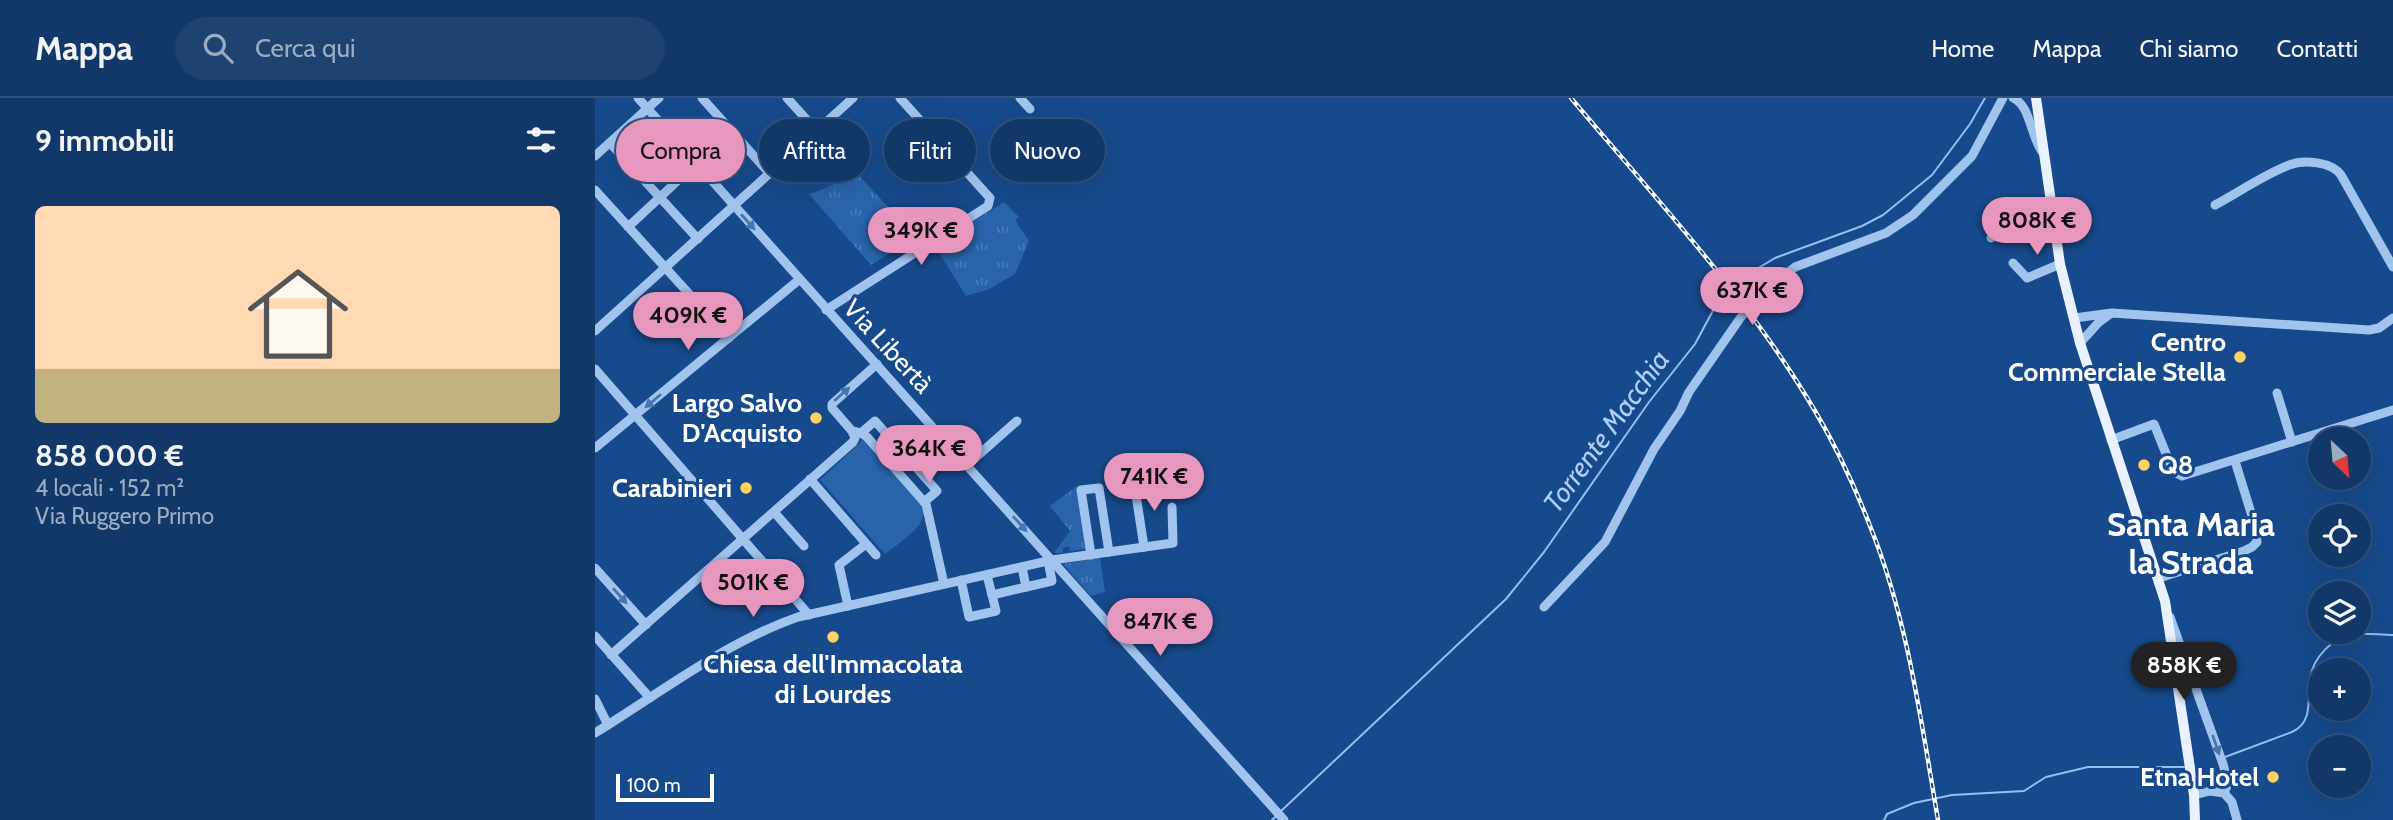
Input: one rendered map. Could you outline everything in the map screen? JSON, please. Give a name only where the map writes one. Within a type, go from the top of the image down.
[{"type":"main road","points":[[2025,98],[2032,105],[2039,125]]},
{"type":"main road","points":[[2036,98],[2060,264],[2080,342],[2159,578],[2167,613],[2194,795],[2195,820]]},
{"type":"street","name":"Via Libertà","points":[[638,98],[656,119]]},
{"type":"street","points":[[595,156],[659,98]]},
{"type":"street","points":[[702,98],[720,119]]},
{"type":"street","points":[[787,98],[806,119]]},
{"type":"street","points":[[830,119],[853,98]]},
{"type":"street","points":[[826,310],[988,206],[990,202],[990,198],[900,98]]},
{"type":"street","points":[[1020,98],[1030,109]]},
{"type":"street","points":[[1544,607],[1605,542],[1654,449],[1680,411],[1689,392],[1741,317],[1771,285],[1794,267],[1886,233],[1913,215],[1972,156],[2003,98]]},
{"type":"street","points":[[2013,98],[2019,100],[2025,109],[2034,142],[2043,153]]},
{"type":"street","points":[[610,142],[698,239]]},
{"type":"street","points":[[745,147],[759,163]]},
{"type":"street","points":[[2215,205],[2288,166],[2303,163],[2331,166],[2340,176],[2393,267]]},
{"type":"street","points":[[628,227],[677,182]]},
{"type":"street","name":"Via Libertà","points":[[713,182],[1284,820]]},
{"type":"street","points":[[595,331],[760,182]]},
{"type":"street","points":[[595,190],[729,338]]},
{"type":"street","points":[[1991,238],[2014,222],[2023,211],[2050,205]]},
{"type":"street","points":[[2013,263],[2027,278],[2060,264]]},
{"type":"street","points":[[597,442],[636,415],[800,279]]},
{"type":"street","points":[[2080,342],[2112,313]]},
{"type":"street","points":[[2074,318],[2112,313],[2369,330],[2379,328],[2393,318]]},
{"type":"street","points":[[877,363],[832,404],[832,408],[924,502],[944,584]]},
{"type":"street","points":[[595,369],[809,615]]},
{"type":"street","points":[[2277,393],[2292,442]]},
{"type":"street","points":[[2111,440],[2154,424],[2173,471],[2182,476],[2393,410]]},
{"type":"street","points":[[611,655],[853,442],[857,432],[875,421],[937,491],[924,502]]},
{"type":"street","points":[[967,465],[1017,421]]},
{"type":"street","points":[[2159,578],[2243,551],[2257,542],[2256,529],[2235,461]]},
{"type":"street","points":[[810,480],[876,555]]},
{"type":"street","points":[[1134,482],[1144,547]]},
{"type":"street","points":[[1091,555],[1081,490],[1099,488],[1109,552]]},
{"type":"street","points":[[595,733],[758,633],[809,615],[1050,561],[1173,543],[1172,507]]},
{"type":"street","points":[[774,512],[804,546]]},
{"type":"street","points":[[848,606],[839,565],[866,544]]},
{"type":"street","points":[[992,595],[1052,581],[1050,561]]},
{"type":"street","points":[[1022,567],[1026,587]]},
{"type":"street","points":[[595,568],[646,625]]},
{"type":"street","points":[[961,580],[969,617],[996,611],[987,575]]},
{"type":"street","points":[[2167,613],[2175,628],[2180,650],[2223,764],[2228,783],[2224,793]]},
{"type":"street","points":[[595,636],[650,698]]},
{"type":"street","points":[[595,699],[608,724]]},
{"type":"street","points":[[2194,795],[2210,791],[2224,793],[2232,802],[2237,820]]},
{"type":"green space","points":[[865,182],[916,237],[871,265],[809,194],[833,184]]},
{"type":"green space","points":[[1004,202],[1019,217],[1015,220],[1029,241],[1015,274],[989,289],[966,296],[935,246]]},
{"type":"green space","points":[[864,439],[923,507],[924,514],[917,527],[885,554],[820,480]]},
{"type":"green space","points":[[1077,486],[1086,549],[1070,551],[1069,546],[1063,548],[1063,553],[1054,553],[1070,531],[1050,506]]},
{"type":"green space","points":[[1100,557],[1105,592],[1091,596],[1063,564]]},
{"type":"waterway","name":"Torrente Macchia","points":[[1280,812],[1506,599],[1544,552],[1649,402],[1695,344],[1716,305],[1726,294],[1745,276],[1775,258],[1862,226],[1883,215],[1932,175],[1970,124],[1985,98]]},
{"type":"waterway","points":[[2225,757],[2299,728],[2307,716],[2312,671],[2325,649],[2339,639],[2354,634],[2393,635]]},
{"type":"waterway","points":[[1884,820],[1887,814],[1914,803],[1952,795],[2024,791],[2046,777],[2088,767],[2184,767]]},
{"type":"waterway","name":"Torrente Macchia","points":[[1272,820],[1276,816]]},
{"type":"railway","points":[[1571,98],[1668,211],[1761,328],[1815,411],[1838,453],[1870,526],[1904,634],[1938,820]]},
{"type":"place","name":"Centro Commerciale Stella","points":[[2240,357]]},
{"type":"place","name":"Largo Salvo D'Acquisto","points":[[816,418]]},
{"type":"place","name":"Q8","points":[[2144,465]]},
{"type":"place","name":"Carabinieri","points":[[746,488]]},
{"type":"place","name":"Chiesa dell'Immacolata di Lourdes","points":[[833,637]]},
{"type":"place","name":"Etna Hotel","points":[[2273,777]]},
{"type":"district","name":"Santa Maria la Strada","points":[[2191,543]]}]
